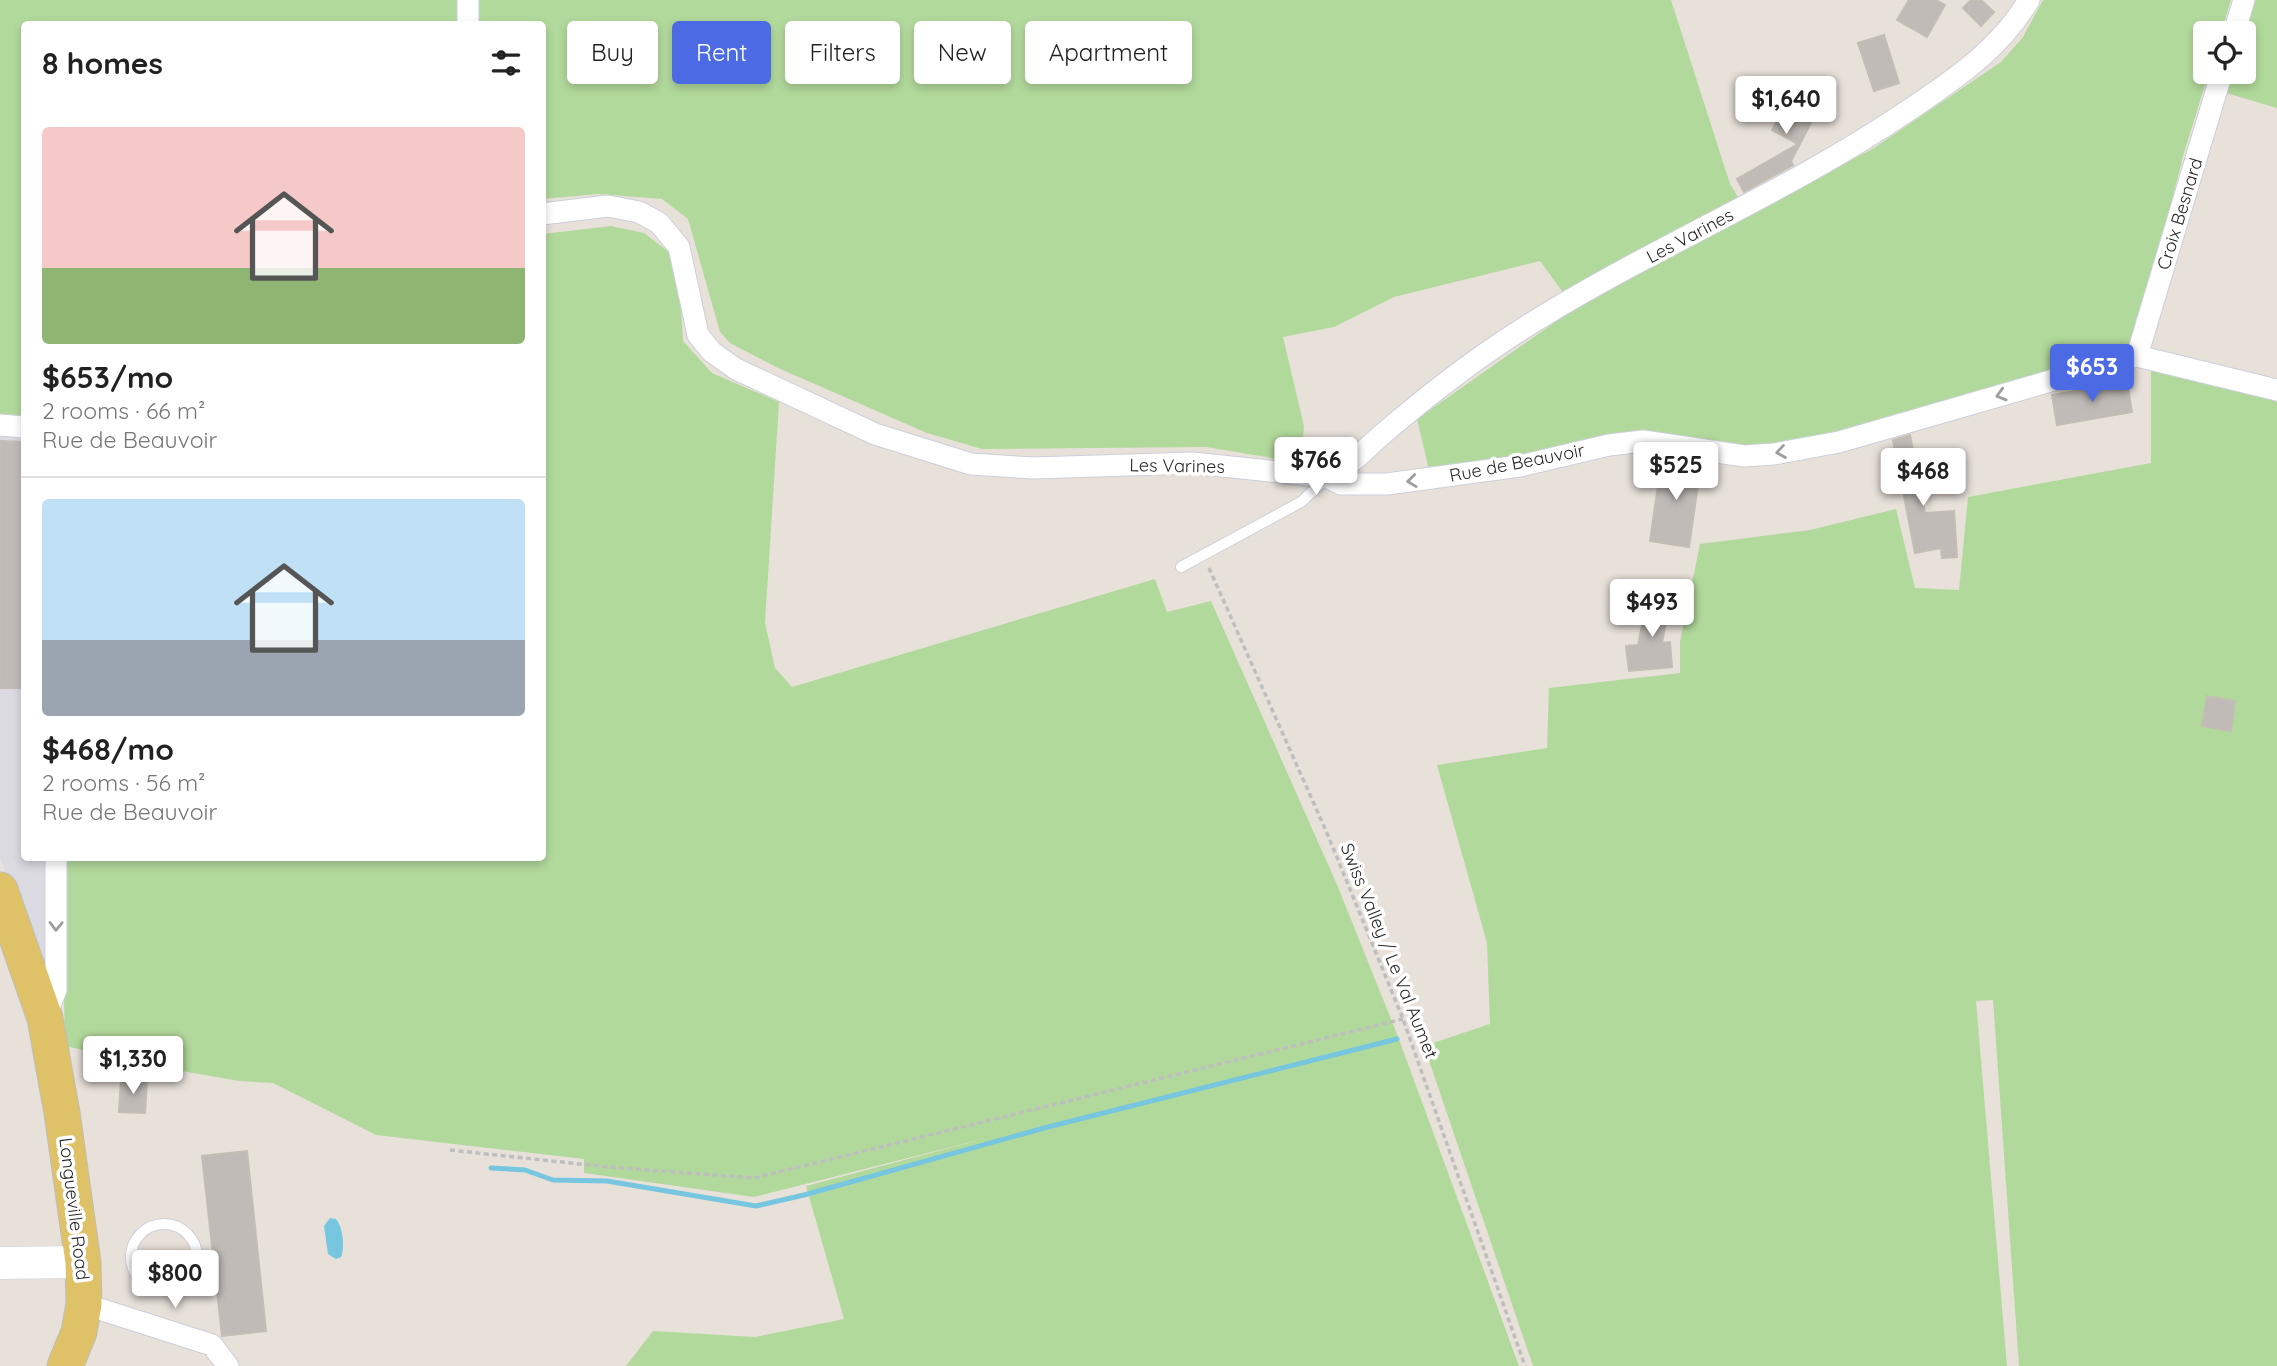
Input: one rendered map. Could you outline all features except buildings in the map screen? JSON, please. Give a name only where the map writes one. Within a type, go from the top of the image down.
[{"type":"main road","name":"Longueville Road","points":[[1,894],[45,1018],[62,1113],[83,1262],[85,1304],[79,1332],[65,1366]]},
{"type":"main road","points":[[0,1263],[83,1262]]},
{"type":"street","points":[[468,0],[468,21]]},
{"type":"street","name":"Les Varines","points":[[546,214],[608,206],[639,212],[659,223],[678,247],[698,335],[712,352],[736,369],[875,434],[971,464],[1033,468],[1194,463],[1327,477],[1341,471],[1386,431],[1516,333],[1875,133],[1991,51],[2029,0]]},
{"type":"street","points":[[2238,21],[2244,0]]},
{"type":"street","name":"Croix Besnard","points":[[2137,356],[2218,84]]},
{"type":"street","name":"Rue de Beauvoir","points":[[1327,477],[1341,484],[1387,484],[1520,466],[1609,445],[1643,441],[1744,456],[1774,454],[1839,442],[2137,356],[2277,390]]},
{"type":"street","points":[[0,425],[21,427]]},
{"type":"street","points":[[45,1018],[56,989],[55,861]]},
{"type":"street","points":[[85,1304],[212,1345],[228,1366]]},
{"type":"lane","points":[[1181,567],[1301,502],[1327,477]]},
{"type":"lane","points":[[162,1224],[185,1231],[195,1244],[195,1270],[189,1280],[168,1290],[151,1288],[141,1280],[131,1261],[132,1250],[141,1233],[151,1226],[162,1224]]},
{"type":"path","name":"Swiss Valley / Le Val Aumet","points":[[1204,555],[1327,832],[1403,1019],[1525,1366]]},
{"type":"path","points":[[450,1150],[608,1167],[754,1178],[1403,1019]]},
{"type":"shaded area","points":[[0,433],[21,435],[21,861],[51,861],[52,969],[40,967],[0,858]]},
{"type":"green space","points":[[0,0],[461,0],[461,21],[21,21],[21,418],[0,417]]},
{"type":"green space","points":[[474,0],[1671,0],[1730,184],[1741,202],[1565,295],[1540,261],[1394,297],[1334,327],[1283,337],[1304,426],[1301,463],[1206,447],[982,449],[927,433],[778,368],[730,343],[720,332],[688,219],[662,199],[598,194],[546,199],[546,21],[474,21]]},
{"type":"green space","points":[[2043,0],[2231,0],[2225,21],[2193,21],[2193,84],[2205,84],[2183,156],[2135,350],[1854,428],[1772,447],[1725,448],[1659,435],[1430,474],[1417,419],[1578,306],[1874,148],[2001,62],[2023,37]]},
{"type":"green space","points":[[2255,0],[2277,0],[2277,108],[2226,93],[2229,84],[2256,84],[2256,21],[2249,21]]},
{"type":"green space","points":[[611,226],[644,233],[670,253],[679,276],[683,341],[712,373],[779,402],[765,623],[775,668],[792,687],[1155,579],[1167,612],[1211,601],[1338,887],[1397,1034],[1519,1366],[626,1366],[653,1331],[755,1337],[844,1319],[806,1186],[991,1137],[754,1197],[584,1173],[584,1159],[376,1135],[273,1083],[239,1081],[153,1066],[65,1046],[61,861],[546,861],[546,234]]},
{"type":"green space","points":[[2151,370],[2277,400],[2277,1366],[2019,1366],[1993,1000],[1976,1001],[2007,1366],[1533,1366],[1424,1046],[1490,1024],[1487,943],[1437,765],[1547,748],[1549,688],[1680,673],[1680,642],[1700,544],[1810,530],[1896,509],[1915,588],[1959,590],[1968,497],[2151,463]]},
{"type":"water","points":[[330,1218],[336,1219],[343,1238],[341,1257],[336,1259],[328,1254],[324,1226]]},
{"type":"waterway","points":[[491,1168],[525,1170],[553,1180],[607,1181],[756,1206],[1044,1128],[1397,1039]]}]
